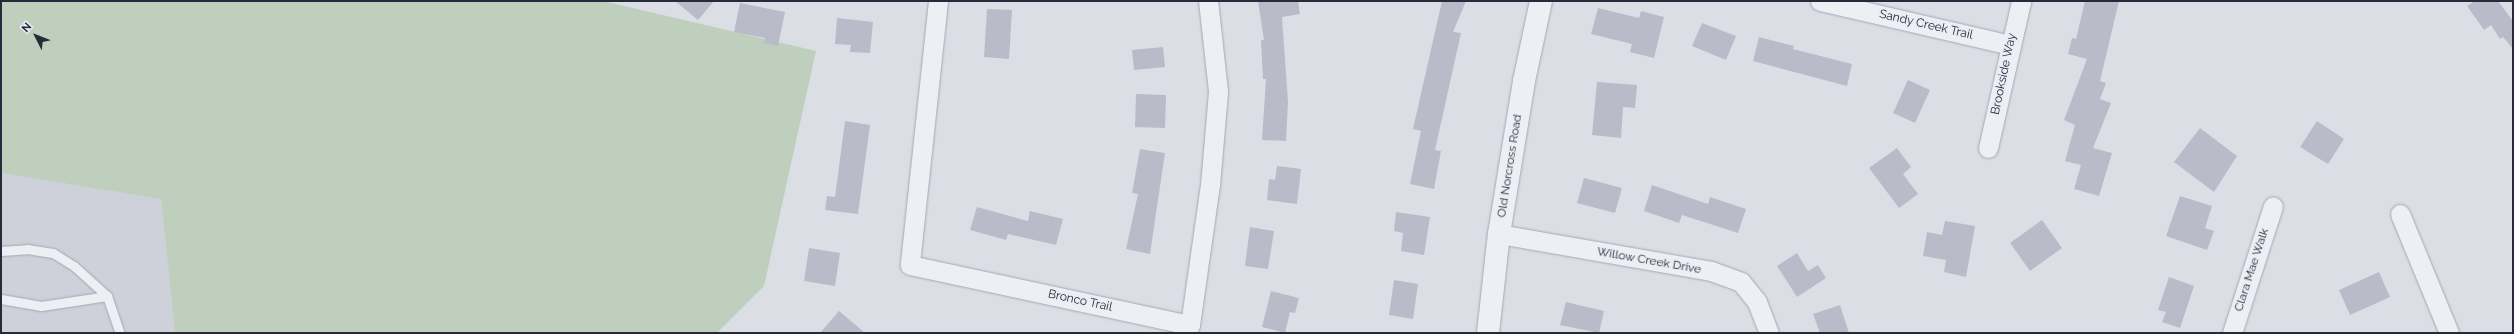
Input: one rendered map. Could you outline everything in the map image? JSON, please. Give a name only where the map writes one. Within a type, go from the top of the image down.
[{"type":"street","name":"Bronco Trail","points":[[938,1],[910,264],[1190,325],[1210,185],[1218,91],[1208,1]]},
{"type":"street","name":"Old Norcross Road","points":[[1488,333],[1499,234],[1524,81],[1541,1]]},
{"type":"street","name":"Sandy Creek Trail","points":[[1820,1],[2010,45]]},
{"type":"street","name":"Brookside Way","points":[[1988,148],[2021,1]]},
{"type":"street","name":"Clara Mae Walk","points":[[2232,333],[2273,206]]},
{"type":"street","points":[[2400,214],[2449,333]]},
{"type":"street","name":"Willow Creek Drive","points":[[1499,234],[1711,272],[1741,282],[1757,302],[1769,333]]},
{"type":"lane","points":[[1,251],[27,249],[53,253],[74,266],[107,296],[120,333]]},
{"type":"lane","points":[[1,299],[41,306],[107,296]]},
{"type":"shaded area","points":[[1,173],[161,199],[175,333],[1,333]]},
{"type":"green space","points":[[1,1],[603,1],[816,51],[764,286],[717,333],[175,333],[161,199],[1,173]]},
{"type":"building","points":[[675,1],[714,1],[698,20]]},
{"type":"building","points":[[1258,1],[1298,1],[1300,14],[1282,17],[1288,102],[1286,141],[1262,140],[1266,79],[1263,79],[1261,40],[1264,40]]},
{"type":"building","points":[[1442,1],[1466,1],[1453,32],[1461,33],[1435,150],[1441,151],[1434,189],[1410,184],[1421,131],[1413,129]]},
{"type":"building","points":[[2085,1],[2119,1],[2100,81],[2106,83],[2100,99],[2111,103],[2093,148],[2112,153],[2099,196],[2074,189],[2081,165],[2065,161],[2075,125],[2064,120],[2087,59],[2068,54],[2072,38],[2076,39]]},
{"type":"building","points":[[2475,1],[2498,1],[2513,21],[2513,49],[2503,37],[2500,39],[2491,25],[2484,30],[2467,6]]},
{"type":"building","points":[[740,3],[785,12],[778,46],[764,43],[765,38],[734,32]]},
{"type":"building","points":[[1598,8],[1639,18],[1641,11],[1664,17],[1654,58],[1630,52],[1632,44],[1591,34]]},
{"type":"building","points":[[987,9],[1012,10],[1009,59],[984,57]]},
{"type":"building","points":[[837,18],[873,22],[870,53],[850,52],[851,45],[835,44]]},
{"type":"building","points":[[1702,23],[1736,36],[1726,60],[1692,46]]},
{"type":"building","points":[[1759,37],[1794,46],[1793,49],[1852,64],[1847,86],[1753,61]]},
{"type":"building","points":[[1163,47],[1165,67],[1134,70],[1132,50]]},
{"type":"building","points":[[1908,80],[1930,90],[1915,123],[1893,113]]},
{"type":"building","points":[[1597,82],[1637,85],[1635,108],[1623,107],[1621,138],[1592,135]]},
{"type":"building","points":[[1136,94],[1166,95],[1165,128],[1135,127]]},
{"type":"building","points":[[845,121],[870,125],[858,214],[825,210],[827,196],[835,197]]},
{"type":"building","points":[[2317,121],[2344,139],[2328,164],[2300,147]]},
{"type":"building","points":[[2200,128],[2237,156],[2214,192],[2174,162]]},
{"type":"building","points":[[1897,148],[1911,167],[1903,174],[1918,194],[1899,208],[1869,168]]},
{"type":"building","points":[[1140,149],[1165,153],[1150,254],[1126,249],[1138,194],[1132,193]]},
{"type":"building","points":[[1277,166],[1301,169],[1297,204],[1267,200],[1269,179],[1275,180]]},
{"type":"building","points":[[1584,178],[1622,188],[1615,213],[1577,203]]},
{"type":"building","points":[[1652,185],[1708,204],[1710,197],[1746,209],[1738,233],[1682,215],[1679,223],[1644,211]]},
{"type":"building","points":[[2180,196],[2212,206],[2205,228],[2214,231],[2207,250],[2166,236]]},
{"type":"building","points":[[977,207],[1028,221],[1030,211],[1063,219],[1056,245],[1008,234],[1006,240],[970,230]]},
{"type":"building","points":[[1396,212],[1430,217],[1424,255],[1401,251],[1403,233],[1394,231]]},
{"type":"building","points":[[2042,220],[2062,248],[2030,271],[2010,243]]},
{"type":"building","points":[[1945,221],[1975,226],[1966,277],[1944,272],[1946,260],[1923,256],[1927,232],[1942,235]]},
{"type":"building","points":[[1250,227],[1274,231],[1268,269],[1245,266]]},
{"type":"building","points":[[809,248],[840,253],[835,286],[804,281]]},
{"type":"building","points":[[1797,253],[1808,271],[1818,265],[1826,278],[1797,297],[1777,266]]},
{"type":"building","points":[[2379,272],[2390,297],[2350,315],[2339,290]]},
{"type":"building","points":[[2169,277],[2194,286],[2180,328],[2162,322],[2166,312],[2158,310]]},
{"type":"building","points":[[1394,280],[1418,284],[1413,319],[1389,315]]},
{"type":"building","points":[[1271,291],[1299,298],[1295,313],[1290,312],[1285,333],[1262,327]]},
{"type":"building","points":[[1566,302],[1604,311],[1599,333],[1560,325]]},
{"type":"building","points":[[1840,305],[1849,333],[1820,333],[1813,314]]},
{"type":"building","points":[[839,311],[865,333],[820,333]]}]
